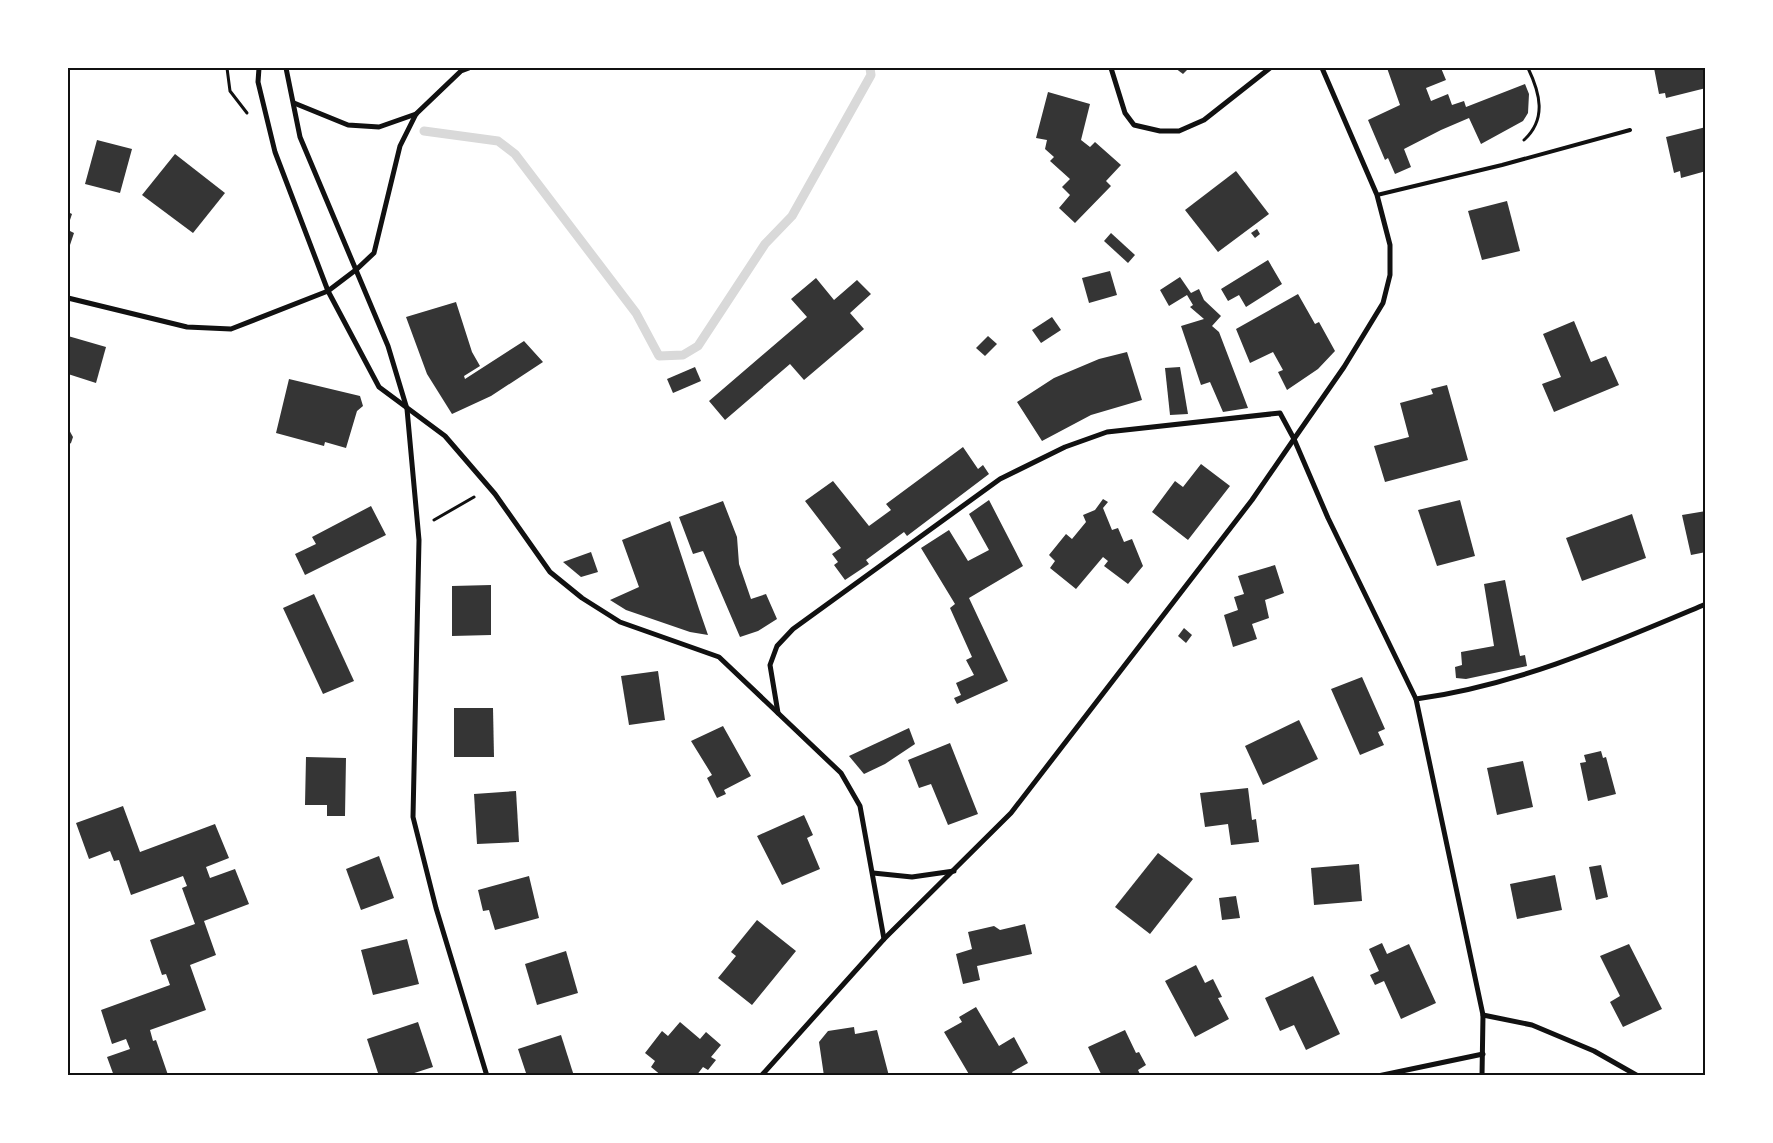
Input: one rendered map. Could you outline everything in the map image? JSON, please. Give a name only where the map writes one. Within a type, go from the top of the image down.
[{"type":"street","points":[[258,68],[258,82],[275,152],[328,291],[379,386],[407,410],[445,436],[489,488],[550,572],[582,598],[620,622],[719,658],[821,753],[846,781],[860,806],[884,939]]},
{"type":"street","points":[[286,68],[300,138],[388,346],[407,410],[418,530],[414,817],[436,908],[487,1076]]},
{"type":"street","points":[[68,298],[187,327],[231,329],[328,291],[357,269],[374,253],[400,146],[416,114],[461,72],[469,68]]},
{"type":"street","points":[[1111,68],[1125,113],[1134,125],[1179,131],[1204,120],[1270,68]]},
{"type":"street","points":[[761,1076],[884,939],[955,871],[1011,812],[1252,500],[1344,367],[1384,304],[1390,275],[1390,245],[1377,195],[1322,68]]},
{"type":"street","points":[[294,103],[348,125],[379,127],[416,114]]},
{"type":"street","points":[[778,714],[770,665],[777,646],[793,629],[1000,479],[1065,447],[1107,432],[1280,413],[1294,439],[1328,518],[1416,699],[1482,1015],[1482,1076]]},
{"type":"street","points":[[1416,699],[1462,693],[1512,680],[1632,635],[1706,604]]},
{"type":"street","points":[[873,872],[912,877],[955,871]]},
{"type":"street","points":[[1482,1015],[1532,1025],[1594,1051],[1638,1076]]},
{"type":"street","points":[[1378,1076],[1483,1054]]},
{"type":"lane","points":[[1377,195],[1502,165],[1630,130]]},
{"type":"path","points":[[1502,165],[1534,131],[1540,102],[1528,68]]},
{"type":"path","points":[[418,530],[489,488]]},
{"type":"building","points":[[1175,68],[1189,68],[1183,74]]},
{"type":"building","points":[[1387,68],[1441,68],[1446,80],[1426,88],[1431,101],[1448,94],[1452,105],[1464,101],[1466,107],[1525,84],[1529,94],[1528,113],[1523,121],[1481,144],[1469,118],[1441,130],[1404,149],[1411,167],[1395,174],[1388,158],[1385,160],[1368,120],[1400,105]]},
{"type":"building","points":[[1654,68],[1704,68],[1706,88],[1666,98],[1665,93],[1659,94]]},
{"type":"building","points":[[1048,92],[1090,104],[1081,140],[1090,147],[1095,142],[1121,165],[1106,181],[1111,186],[1075,223],[1059,208],[1070,195],[1062,187],[1070,179],[1050,161],[1054,157],[1045,149],[1047,140],[1036,138]]},
{"type":"building","points":[[1706,127],[1706,171],[1681,178],[1680,171],[1674,173],[1666,137]]},
{"type":"building","points":[[97,140],[132,149],[120,193],[85,184]]},
{"type":"building","points":[[175,154],[225,193],[193,233],[142,195]]},
{"type":"building","points":[[1236,171],[1269,214],[1218,252],[1185,210]]},
{"type":"building","points":[[1507,201],[1520,251],[1482,260],[1468,211]]},
{"type":"building","points":[[68,212],[72,214],[68,226]]},
{"type":"building","points":[[1257,229],[1260,234],[1255,238],[1251,233]]},
{"type":"building","points":[[68,230],[74,233],[70,245],[68,245]]},
{"type":"building","points":[[1111,233],[1135,255],[1128,263],[1104,241]]},
{"type":"building","points":[[1268,260],[1282,284],[1246,307],[1239,295],[1228,301],[1221,289]]},
{"type":"building","points":[[1110,271],[1117,295],[1089,303],[1082,278]]},
{"type":"building","points":[[1180,277],[1191,293],[1199,289],[1204,300],[1221,316],[1212,326],[1219,332],[1248,408],[1223,412],[1210,382],[1201,385],[1181,326],[1204,319],[1190,307],[1193,305],[1187,295],[1169,306],[1160,290]]},
{"type":"building","points":[[816,278],[834,300],[857,280],[871,294],[850,313],[864,329],[804,380],[790,364],[725,420],[709,401],[807,317],[791,299]]},
{"type":"building","points":[[1298,294],[1315,324],[1319,322],[1335,351],[1318,369],[1287,390],[1278,372],[1283,370],[1273,352],[1250,363],[1236,329]]},
{"type":"building","points":[[456,302],[472,352],[480,366],[464,376],[465,379],[524,341],[543,362],[491,396],[452,414],[427,374],[406,317]]},
{"type":"building","points":[[1052,317],[1061,330],[1041,343],[1032,330]]},
{"type":"building","points":[[1574,321],[1591,362],[1606,356],[1619,385],[1554,412],[1542,384],[1561,377],[1543,334]]},
{"type":"building","points":[[68,336],[106,347],[96,383],[68,374]]},
{"type":"building","points":[[988,336],[997,344],[985,356],[976,348]]},
{"type":"building","points":[[1127,352],[1142,400],[1091,415],[1042,441],[1017,402],[1054,378],[1099,359]]},
{"type":"building","points":[[695,367],[701,381],[673,393],[667,379]]},
{"type":"building","points":[[1180,367],[1188,414],[1170,415],[1165,368]]},
{"type":"building","points":[[289,379],[360,396],[363,406],[357,411],[346,448],[325,442],[324,446],[276,433]]},
{"type":"building","points":[[1447,385],[1468,460],[1385,482],[1374,446],[1409,437],[1400,403],[1433,394],[1431,389]]},
{"type":"building","points":[[68,428],[73,437],[68,445]]},
{"type":"building","points":[[963,447],[978,469],[983,465],[989,474],[907,536],[904,532],[866,560],[869,564],[845,580],[834,565],[838,562],[832,554],[841,548],[805,501],[833,481],[869,526],[891,510],[886,504]]},
{"type":"building","points":[[1201,464],[1230,486],[1188,540],[1152,512],[1175,481],[1183,487]]},
{"type":"building","points":[[1103,499],[1108,502],[1103,508],[1112,530],[1118,528],[1124,542],[1132,539],[1143,566],[1128,584],[1104,566],[1108,561],[1103,557],[1076,589],[1050,568],[1055,561],[1049,555],[1066,534],[1072,539],[1086,522],[1083,515],[1095,510]]},
{"type":"building","points":[[989,500],[1023,566],[969,598],[1008,681],[957,704],[954,698],[961,695],[956,683],[974,675],[966,660],[972,657],[950,608],[955,604],[921,548],[949,530],[968,561],[989,550],[969,514]]},
{"type":"building","points":[[1460,500],[1475,556],[1437,566],[1418,510]]},
{"type":"building","points":[[723,501],[737,537],[739,564],[751,599],[766,594],[777,619],[758,631],[740,637],[703,551],[693,554],[679,517]]},
{"type":"building","points":[[371,506],[386,535],[305,575],[295,554],[316,544],[312,537]]},
{"type":"building","points":[[1706,511],[1706,552],[1691,555],[1682,515]]},
{"type":"building","points":[[1632,514],[1646,558],[1582,581],[1566,538]]},
{"type":"building","points":[[670,521],[708,635],[690,632],[626,610],[610,600],[639,587],[622,540]]},
{"type":"building","points":[[591,552],[598,572],[581,577],[563,562]]},
{"type":"building","points":[[1275,565],[1284,593],[1265,600],[1269,618],[1252,624],[1257,639],[1233,647],[1224,615],[1238,610],[1234,597],[1244,594],[1238,576]]},
{"type":"building","points":[[1505,580],[1520,656],[1525,655],[1527,666],[1466,679],[1456,678],[1455,667],[1462,665],[1461,652],[1494,646],[1484,584]]},
{"type":"building","points":[[491,585],[491,635],[452,636],[452,586]]},
{"type":"building","points":[[314,594],[354,681],[323,694],[283,608]]},
{"type":"building","points":[[1184,628],[1192,635],[1186,643],[1178,636]]},
{"type":"building","points":[[658,671],[665,720],[629,725],[621,676]]},
{"type":"building","points":[[1362,677],[1385,729],[1378,732],[1384,745],[1360,755],[1331,689]]},
{"type":"building","points":[[454,708],[493,708],[494,757],[454,757]]},
{"type":"building","points":[[1299,720],[1318,759],[1263,785],[1245,746]]},
{"type":"building","points":[[723,726],[751,776],[724,790],[726,794],[717,798],[707,778],[712,775],[691,741]]},
{"type":"building","points":[[909,728],[915,744],[885,764],[864,774],[849,756]]},
{"type":"building","points":[[950,743],[978,814],[948,825],[931,784],[919,788],[908,760]]},
{"type":"building","points":[[1601,751],[1603,758],[1606,757],[1616,794],[1588,801],[1580,763],[1586,762],[1584,755]]},
{"type":"building","points":[[306,757],[346,758],[345,816],[327,816],[327,805],[305,805]]},
{"type":"building","points":[[1523,761],[1533,807],[1497,815],[1487,768]]},
{"type":"building","points":[[1248,788],[1252,820],[1256,819],[1259,842],[1231,845],[1228,824],[1205,827],[1200,793]]},
{"type":"building","points":[[516,791],[519,842],[477,844],[474,794]]},
{"type":"building","points":[[123,806],[140,852],[215,824],[229,858],[206,867],[210,878],[235,869],[249,904],[204,921],[216,955],[190,965],[206,1010],[150,1030],[153,1041],[156,1040],[168,1075],[166,1076],[114,1076],[107,1057],[130,1049],[126,1039],[112,1044],[101,1010],[170,985],[166,974],[162,975],[150,940],[195,924],[182,888],[187,886],[183,876],[131,895],[119,860],[114,861],[110,851],[89,859],[76,823]]},
{"type":"building","points":[[804,815],[813,835],[807,838],[820,869],[782,885],[757,836]]},
{"type":"building","points":[[1158,853],[1193,879],[1150,934],[1115,907]]},
{"type":"building","points":[[379,856],[394,898],[361,910],[346,869]]},
{"type":"building","points":[[1359,864],[1362,901],[1314,905],[1311,868]]},
{"type":"building","points":[[1601,865],[1608,897],[1596,900],[1589,867]]},
{"type":"building","points":[[1555,875],[1562,910],[1517,919],[1510,884]]},
{"type":"building","points":[[529,876],[539,918],[495,930],[489,910],[483,911],[478,890]]},
{"type":"building","points":[[1236,896],[1240,918],[1222,920],[1219,898]]},
{"type":"building","points":[[757,920],[796,951],[752,1005],[718,978],[736,956],[731,952]]},
{"type":"building","points":[[1025,924],[1032,954],[977,966],[980,980],[963,984],[956,954],[972,949],[968,932],[994,926],[1000,930]]},
{"type":"building","points":[[407,939],[419,984],[373,995],[361,950]]},
{"type":"building","points":[[1382,943],[1387,954],[1409,944],[1436,1003],[1401,1019],[1384,981],[1375,985],[1370,975],[1379,971],[1369,949]]},
{"type":"building","points":[[1629,944],[1662,1009],[1623,1027],[1610,1002],[1620,996],[1600,956]]},
{"type":"building","points":[[566,951],[578,993],[537,1005],[525,964]]},
{"type":"building","points":[[1196,965],[1205,983],[1213,979],[1222,997],[1218,998],[1229,1019],[1195,1037],[1165,981]]},
{"type":"building","points":[[1313,976],[1340,1034],[1306,1050],[1294,1025],[1280,1031],[1265,998]]},
{"type":"building","points":[[976,1007],[999,1046],[1014,1037],[1028,1063],[1012,1072],[1014,1076],[970,1076],[944,1032],[962,1022],[959,1017]]},
{"type":"building","points":[[418,1022],[433,1067],[405,1076],[379,1076],[367,1039]]},
{"type":"building","points":[[680,1022],[700,1039],[706,1032],[721,1045],[711,1057],[716,1060],[708,1070],[703,1067],[696,1076],[662,1076],[651,1067],[655,1061],[645,1053],[662,1031],[668,1036]]},
{"type":"building","points":[[854,1027],[855,1034],[877,1030],[889,1076],[824,1076],[819,1042],[828,1031]]},
{"type":"building","points":[[1125,1030],[1136,1053],[1139,1052],[1146,1065],[1138,1070],[1141,1076],[1102,1076],[1088,1047]]},
{"type":"building","points":[[561,1035],[574,1076],[527,1076],[518,1049]]},
{"type":"waterway","points":[[424,131],[498,141],[515,154],[636,313],[659,356],[683,355],[698,346],[765,244],[792,216],[871,75],[870,68]]}]
